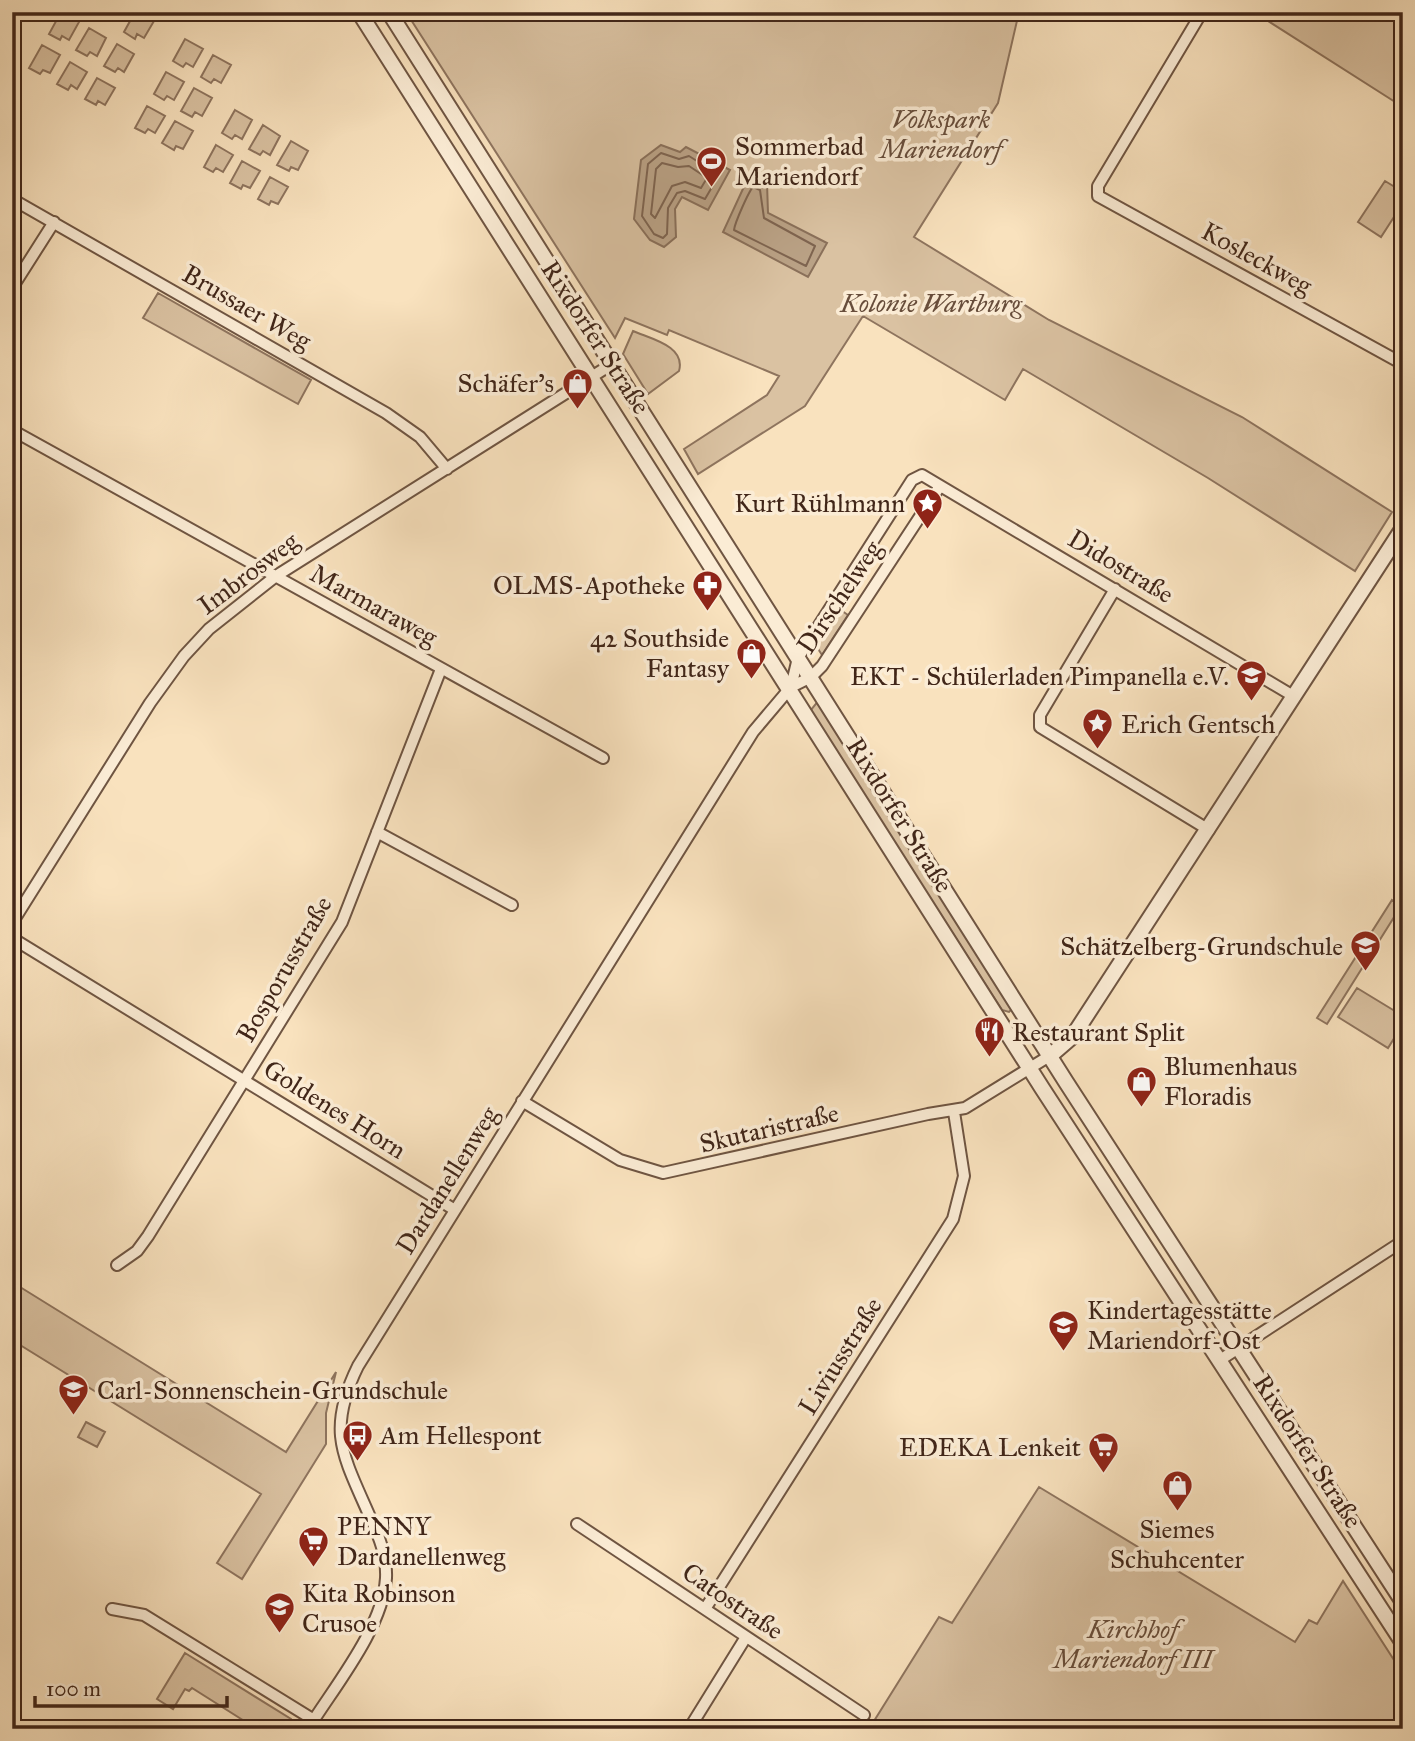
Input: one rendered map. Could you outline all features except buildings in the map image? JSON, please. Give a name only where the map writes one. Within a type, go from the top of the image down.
[{"type":"street","name":"Rixdorfer Straße","points":[[359,12],[593,376],[1030,1068],[1403,1643]]},
{"type":"street","name":"Rixdorfer Straße","points":[[389,12],[1021,1009],[1403,1603]]},
{"type":"street","name":"Kosleckweg","points":[[1202,12],[1098,186],[1098,196],[1403,364]]},
{"type":"street","name":"Brussaer Weg","points":[[12,198],[386,413],[430,447],[447,469]]},
{"type":"street","points":[[12,288],[54,222]]},
{"type":"street","name":"Imbrosweg","points":[[12,923],[150,703],[184,656],[209,629],[276,576],[612,364]]},
{"type":"street","name":"Marmaraweg","points":[[12,430],[603,758]]},
{"type":"street","name":"Dirschelweg","points":[[790,687],[798,658],[912,480],[922,475]]},
{"type":"street","name":"Didostraße","points":[[922,475],[1295,697]]},
{"type":"street","name":"Dirschelweg","points":[[790,687],[811,677],[822,666],[940,486]]},
{"type":"street","points":[[1051,1055],[1069,1042],[1403,528]]},
{"type":"street","points":[[1115,589],[1040,715],[1040,727],[1209,830]]},
{"type":"street","name":"Bosporusstraße","points":[[117,1265],[137,1251],[148,1236],[342,922],[441,669]]},
{"type":"street","name":"Dardanellenweg","points":[[311,1724],[374,1623],[386,1581],[381,1542],[341,1440],[339,1416],[344,1394],[358,1366],[753,732],[790,687]]},
{"type":"street","points":[[377,832],[512,905]]},
{"type":"street","name":"Goldenes Horn","points":[[12,938],[455,1210]]},
{"type":"street","points":[[1001,1021],[1021,1009]]},
{"type":"street","name":"Skutaristraße","points":[[522,1101],[620,1160],[663,1173],[928,1114],[954,1112],[1051,1055]]},
{"type":"street","name":"Liviusstraße","points":[[705,1609],[953,1219],[964,1176],[954,1112]]},
{"type":"street","points":[[1220,1360],[1403,1241]]},
{"type":"street","name":"Catostraße","points":[[577,1524],[864,1715]]},
{"type":"street","points":[[1385,1616],[1403,1603]]},
{"type":"street","points":[[113,1609],[144,1615],[311,1724]]},
{"type":"street","points":[[689,1729],[746,1637]]},
{"type":"green space","points":[[61,12],[79,22],[69,40],[62,36],[60,40],[49,34]]},
{"type":"green space","points":[[135,12],[154,21],[144,38],[137,34],[135,39],[124,32]]},
{"type":"green space","points":[[406,12],[1019,12],[998,103],[914,237],[1049,320],[1242,417],[1392,512],[1355,571],[1208,478],[1023,369],[1005,400],[863,316],[805,406],[698,474],[684,449],[767,395],[779,376],[669,330],[667,335],[625,318],[615,338]]},
{"type":"green space","points":[[1254,12],[1403,12],[1403,107]]},
{"type":"green space","points":[[89,28],[106,38],[97,56],[90,52],[87,56],[76,50]]},
{"type":"green space","points":[[185,39],[203,49],[193,67],[186,63],[183,67],[173,61]]},
{"type":"green space","points":[[117,44],[134,54],[124,72],[118,68],[115,72],[104,66]]},
{"type":"green space","points":[[42,45],[60,55],[50,73],[43,70],[40,74],[29,68]]},
{"type":"green space","points":[[213,55],[231,65],[221,83],[214,79],[211,83],[201,77]]},
{"type":"green space","points":[[70,62],[87,72],[77,89],[71,85],[68,90],[57,84]]},
{"type":"green space","points":[[166,72],[184,82],[174,100],[167,96],[164,100],[154,94]]},
{"type":"green space","points":[[97,78],[115,88],[105,105],[98,101],[96,105],[85,99]]},
{"type":"green space","points":[[194,88],[212,98],[202,116],[195,112],[192,117],[181,111]]},
{"type":"green space","points":[[147,106],[165,116],[155,133],[148,129],[145,133],[135,128]]},
{"type":"green space","points":[[235,110],[252,120],[242,139],[235,135],[232,139],[222,133]]},
{"type":"green space","points":[[175,121],[193,131],[183,149],[176,146],[174,150],[162,143]]},
{"type":"green space","points":[[263,125],[280,136],[270,155],[263,151],[260,155],[249,149]]},
{"type":"green space","points":[[291,141],[308,151],[298,170],[291,167],[289,171],[277,165]]},
{"type":"green space","points":[[216,145],[233,155],[223,172],[216,168],[213,172],[204,167]]},
{"type":"green space","points":[[242,161],[260,171],[250,188],[243,185],[241,189],[230,183]]},
{"type":"green space","points":[[270,177],[288,187],[278,204],[271,201],[269,205],[258,199]]},
{"type":"green space","points":[[1385,181],[1403,192],[1403,203],[1381,237],[1358,222]]},
{"type":"green space","points":[[158,293],[311,380],[298,404],[143,318]]},
{"type":"green space","points":[[633,331],[672,349],[680,362],[679,371],[648,394],[623,354]]},
{"type":"green space","points":[[836,607],[848,615],[822,655],[813,641]]},
{"type":"green space","points":[[819,700],[1013,1008],[1009,1012],[1002,1010],[810,711]]},
{"type":"green space","points":[[1392,900],[1401,906],[1327,1024],[1317,1018]]},
{"type":"green space","points":[[1357,988],[1403,1016],[1403,1024],[1388,1048],[1338,1017]]},
{"type":"green space","points":[[12,1282],[286,1452],[336,1372],[326,1413],[326,1444],[242,1579],[217,1563],[261,1494],[12,1340]]},
{"type":"green space","points":[[86,1422],[105,1432],[97,1447],[78,1437]]},
{"type":"green space","name":"Kirchhof Mariendorf III","points":[[1039,1487],[1295,1642],[1309,1620],[1317,1624],[1343,1581],[1403,1674],[1403,1729],[869,1729],[939,1617],[952,1623]]},
{"type":"green space","points":[[185,1653],[291,1719],[294,1724],[291,1729],[257,1729],[192,1688],[189,1691],[185,1689],[173,1709],[157,1699]]},
{"type":"water","points":[[661,145],[680,152],[686,147],[730,170],[708,210],[682,197],[675,209],[676,237],[664,247],[650,240],[634,219],[641,160]]},
{"type":"water","points":[[748,178],[767,183],[768,213],[827,243],[808,277],[723,232]]},
{"type":"place","name":"Sommerbad Mariendorf","points":[[712,188]]},
{"type":"place","name":"Schäfer's","points":[[577,410]]},
{"type":"place","name":"Kurt Rühlmann","points":[[928,530]]},
{"type":"place","name":"OLMS-Apotheke","points":[[708,612]]},
{"type":"place","name":"42 Southside Fantasy","points":[[752,680]]},
{"type":"place","name":"EKT - Schülerladen Pimpanella e.V.","points":[[1252,703]]},
{"type":"place","name":"Erich Gentsch","points":[[1098,751]]},
{"type":"place","name":"Schätzelberg-Grundschule","points":[[1366,973]]},
{"type":"place","name":"Restaurant Split","points":[[989,1059]]},
{"type":"place","name":"Blumenhaus Floradis","points":[[1141,1108]]},
{"type":"place","name":"Kindertagesstätte Mariendorf-Ost","points":[[1064,1352]]},
{"type":"place","name":"Carl-Sonnenschein-Grundschule","points":[[74,1417]]},
{"type":"place","name":"Am Hellespont","points":[[357,1462]]},
{"type":"place","name":"EDEKA Lenkeit","points":[[1104,1474]]},
{"type":"place","name":"Siemes Schuhcenter","points":[[1177,1513]]},
{"type":"place","name":"PENNY Dardanellenweg","points":[[314,1568]]},
{"type":"place","name":"Kita Robinson Crusoe","points":[[279,1635]]},
{"type":"park label","name":"Volkspark Mariendorf","points":[[941,134]]},
{"type":"park label","name":"Kolonie Wartburg","points":[[931,303]]}]
